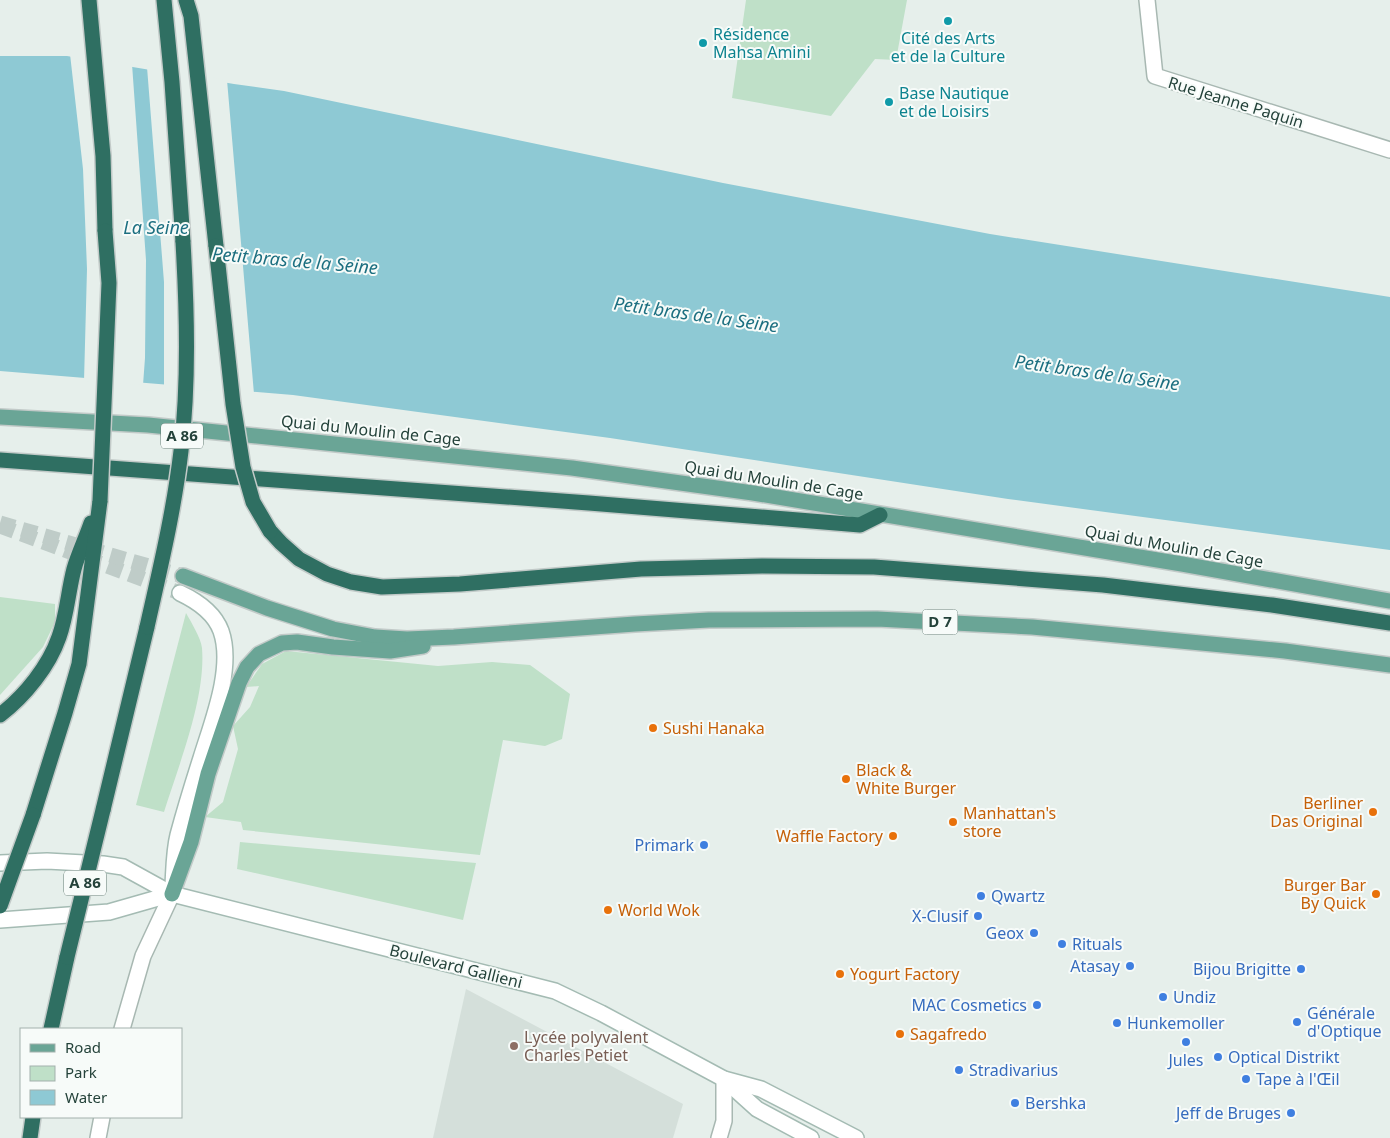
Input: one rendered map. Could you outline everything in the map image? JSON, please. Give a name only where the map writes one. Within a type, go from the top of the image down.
[{"type":"highway","points":[[0,906],[33,815],[79,664],[100,501],[109,282],[105,231],[103,156],[89,0]]},
{"type":"highway","name":"A 86","points":[[51,1028],[164,552],[181,451],[187,339],[182,225],[164,0]]},
{"type":"highway","points":[[186,0],[191,16],[222,310],[233,404],[243,467],[254,502],[270,531],[299,559],[327,574],[351,582],[382,587],[460,584],[641,569],[762,566],[874,567],[1103,585],[1272,605],[1390,623]]},
{"type":"highway","points":[[0,460],[860,525],[880,515]]},
{"type":"highway","points":[[0,715],[27,690],[46,663],[56,643],[65,617],[74,568],[100,501]]},
{"type":"highway","points":[[30,1138],[33,1118]]},
{"type":"main road","name":"Rue Jeanne Paquin","points":[[1147,0],[1155,76],[1390,150]]},
{"type":"main road","name":"Quai du Moulin de Cage","points":[[0,415],[19,418],[148,425],[572,468],[753,493],[1182,564],[1390,601]]},
{"type":"main road","points":[[183,576],[267,608],[342,630],[375,637],[407,639],[489,635]]},
{"type":"main road","points":[[172,894],[177,838],[219,700],[224,663],[224,642],[221,630],[215,619],[201,605],[180,593]]},
{"type":"main road","name":"D 7","points":[[489,635],[709,620],[885,620],[1032,628],[1285,651],[1390,665]]},
{"type":"main road","points":[[122,1028],[143,956],[172,894],[191,842],[208,774],[239,683],[247,667],[259,654],[290,642],[390,651],[489,635]]},
{"type":"main road","name":"Boulevard Gallieni","points":[[0,863],[47,861],[123,866],[172,894],[555,992],[601,1013],[724,1079],[761,1089],[856,1138]]},
{"type":"main road","points":[[0,920],[108,912],[172,894]]},
{"type":"main road","points":[[719,1138],[724,1121],[724,1079]]},
{"type":"main road","name":"Boulevard Gallieni","points":[[724,1079],[757,1109],[811,1138]]},
{"type":"main road","points":[[98,1138],[102,1118]]},
{"type":"shaded area","name":"Lycée polyvalent Charles Petiet","points":[[466,989],[683,1104],[673,1138],[433,1138]]},
{"type":"green space","points":[[746,0],[907,0],[896,60],[875,59],[831,116],[732,98]]},
{"type":"green space","points":[[0,597],[55,604],[55,622],[43,647],[0,695]]},
{"type":"green space","points":[[186,613],[196,630],[202,648],[200,688],[184,752],[164,812],[136,805]]},
{"type":"green space","points":[[286,651],[438,666],[492,662],[530,665],[570,694],[562,739],[545,746],[503,740],[480,855],[243,830],[241,822],[205,817],[223,802],[238,749],[233,726],[250,707],[259,686],[246,687],[262,664]]},
{"type":"green space","points":[[240,842],[476,863],[463,920],[237,869]]},
{"type":"water","name":"La Seine","points":[[0,56],[67,56],[284,91],[723,183],[990,234],[1390,297],[1390,550],[1008,499],[610,438],[293,395],[0,371]]},
{"type":"pier","points":[[70,54],[132,64],[146,260],[143,385],[84,381],[87,269],[83,169]]},
{"type":"pier","points":[[147,67],[227,80],[254,394],[164,387],[164,282]]},
{"type":"tunnel","points":[[0,523],[183,576]]},
{"type":"tunnel","points":[[0,526],[180,593]]},
{"type":"place","name":"Cité des Arts et de la Culture","points":[[948,21]]},
{"type":"place","name":"Résidence Mahsa Amini","points":[[703,43]]},
{"type":"place","name":"Base Nautique et de Loisirs","points":[[889,102]]},
{"type":"place","name":"Sushi Hanaka","points":[[653,728]]},
{"type":"place","name":"Black & White Burger","points":[[846,779]]},
{"type":"place","name":"Berliner Das Original","points":[[1373,812]]},
{"type":"place","name":"Manhattan's store","points":[[953,822]]},
{"type":"place","name":"Waffle Factory","points":[[893,836]]},
{"type":"place","name":"Primark","points":[[704,845]]},
{"type":"place","name":"Burger Bar By Quick","points":[[1376,894]]},
{"type":"place","name":"Qwartz","points":[[981,896]]},
{"type":"place","name":"World Wok","points":[[608,910]]},
{"type":"place","name":"X-Clusif","points":[[978,916]]},
{"type":"place","name":"Geox","points":[[1034,933]]},
{"type":"place","name":"Rituals","points":[[1062,944]]},
{"type":"place","name":"Atasay","points":[[1130,966]]},
{"type":"place","name":"Bijou Brigitte","points":[[1301,969]]},
{"type":"place","name":"Yogurt Factory","points":[[840,974]]},
{"type":"place","name":"Undiz","points":[[1163,997]]},
{"type":"place","name":"MAC Cosmetics","points":[[1037,1005]]},
{"type":"place","name":"Générale d'Optique","points":[[1297,1022]]},
{"type":"place","name":"Hunkemoller","points":[[1117,1023]]},
{"type":"place","name":"Sagafredo","points":[[900,1034]]},
{"type":"place","name":"Jules","points":[[1186,1042]]},
{"type":"place","name":"Lycée polyvalent Charles Petiet","points":[[514,1046]]},
{"type":"place","name":"Optical Distrikt","points":[[1218,1057]]},
{"type":"place","name":"Stradivarius","points":[[959,1070]]},
{"type":"place","name":"Tape à l'Œil","points":[[1246,1079]]},
{"type":"place","name":"Bershka","points":[[1015,1103]]},
{"type":"place","name":"Jeff de Bruges","points":[[1291,1113]]},
{"type":"water label","name":"Petit bras de la Seine","points":[[295,261]]},
{"type":"water label","name":"Petit bras de la Seine","points":[[696,315]]},
{"type":"water label","name":"Petit bras de la Seine","points":[[1097,373]]}]
